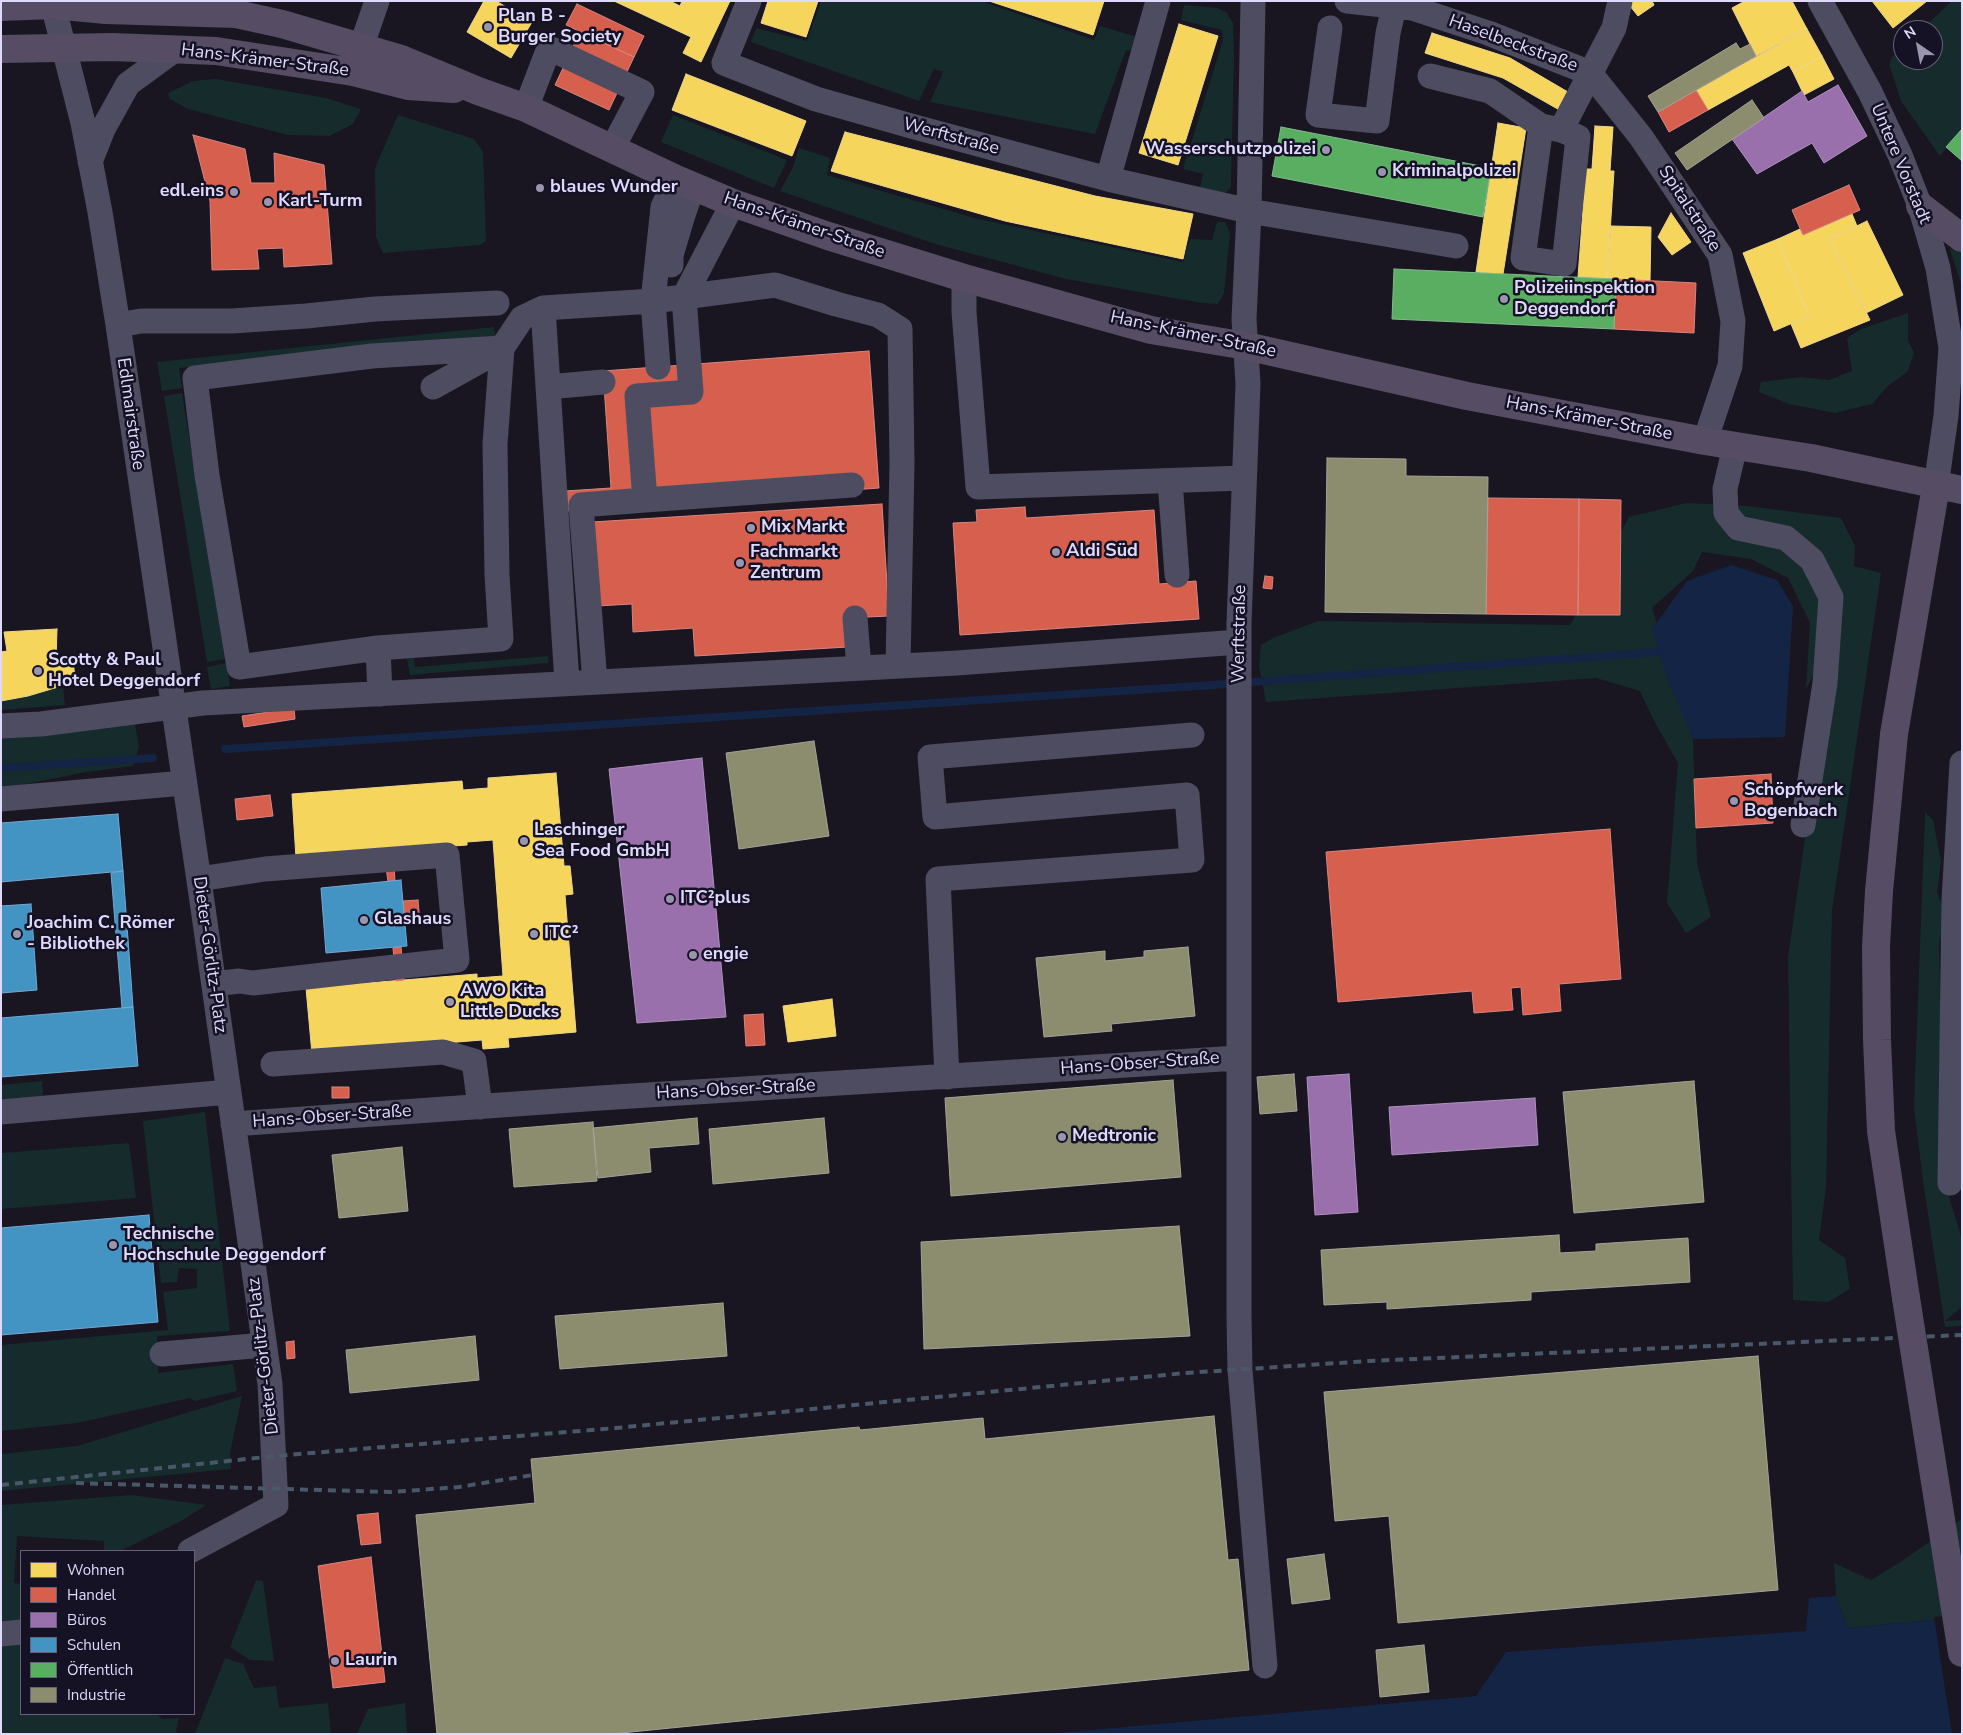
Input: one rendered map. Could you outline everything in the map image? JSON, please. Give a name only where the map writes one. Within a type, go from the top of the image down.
[{"type":"main road","name":"Hans-Krämer-Straße","points":[[1,7],[53,3],[106,10],[219,5],[282,24],[357,59]]},
{"type":"main road","name":"Hans-Krämer-Straße","points":[[1,50],[64,47],[176,49],[357,59],[401,59],[478,91],[526,108],[685,183],[733,202],[828,236],[964,278],[1151,330],[1246,346],[1467,396],[1705,441],[1811,458],[1949,488]]},
{"type":"main road","points":[[1920,206],[1962,238]]},
{"type":"main road","points":[[1949,488],[1894,734],[1879,891],[1876,947],[1877,1040],[1881,1131],[1962,1653]]},
{"type":"street","points":[[357,59],[376,1]]},
{"type":"street","name":"Werftstraße","points":[[750,1],[724,63],[816,99],[911,126],[1108,179],[1249,211]]},
{"type":"street","points":[[1108,179],[1158,1]]},
{"type":"street","name":"Werftstraße","points":[[1253,1],[1249,211],[1244,319],[1248,384],[1239,646],[1238,1058],[1240,1370],[1265,1666]]},
{"type":"street","name":"Haselbeckstraße","points":[[1346,1],[1412,8],[1474,28],[1590,73]]},
{"type":"street","points":[[1430,76],[1490,91],[1551,128],[1578,137],[1564,264],[1522,258],[1551,128],[1590,73],[1614,28],[1620,1]]},
{"type":"street","name":"Untere Vorstadt","points":[[1820,1],[1900,155],[1920,206],[1938,268],[1951,348],[1946,416],[1949,488]]},
{"type":"street","points":[[53,3],[64,47]]},
{"type":"street","points":[[1330,28],[1318,115],[1377,122],[1388,33],[1394,7]]},
{"type":"street","name":"Edlmairstraße","points":[[64,47],[83,123],[118,325],[184,783]]},
{"type":"street","points":[[526,108],[549,48],[642,92],[612,149]]},
{"type":"street","points":[[90,162],[103,129],[128,84],[176,49]]},
{"type":"street","name":"Spitalstraße","points":[[1590,73],[1641,137],[1720,255],[1733,322],[1730,366],[1705,441]]},
{"type":"street","points":[[658,367],[669,299],[671,255],[685,183]]},
{"type":"street","points":[[645,500],[637,396],[691,392],[669,299],[733,202]]},
{"type":"street","points":[[1249,211],[1456,246]]},
{"type":"street","points":[[964,278],[964,312],[970,364],[978,487],[1244,478]]},
{"type":"street","points":[[433,387],[502,348],[522,318],[543,308],[669,299],[776,285],[878,315],[900,329],[902,463],[898,666]]},
{"type":"street","points":[[118,325],[141,321],[232,321],[375,309],[497,304]]},
{"type":"street","points":[[543,308],[567,683]]},
{"type":"street","points":[[502,348],[495,444],[498,541],[497,575],[501,639],[378,648],[239,667],[205,458],[195,378],[372,356],[502,348]]},
{"type":"street","points":[[548,387],[603,382]]},
{"type":"street","points":[[1735,446],[1725,489],[1726,513],[1738,528],[1786,538],[1812,560],[1831,598],[1826,683],[1803,824]]},
{"type":"street","points":[[1170,481],[1177,575]]},
{"type":"street","points":[[595,682],[582,505],[852,485]]},
{"type":"street","points":[[855,618],[859,668]]},
{"type":"street","points":[[1,726],[41,724],[174,706],[1239,646]]},
{"type":"street","points":[[378,648],[380,694]]},
{"type":"street","points":[[947,1076],[938,879],[1192,860],[1187,795],[935,817],[930,757],[1192,736]]},
{"type":"street","points":[[1950,1184],[1954,900],[1962,763]]},
{"type":"street","points":[[1,798],[184,783]]},
{"type":"street","name":"Dieter-Görlitz-Platz","points":[[184,783],[270,1384],[276,1505],[192,1550]]},
{"type":"street","points":[[199,879],[265,869],[448,855],[457,960],[276,981],[253,983],[239,980],[214,984]]},
{"type":"street","points":[[273,1064],[443,1052],[474,1061],[480,1107]]},
{"type":"street","name":"Hans-Obser-Straße","points":[[233,1124],[1238,1058]]},
{"type":"street","points":[[1,1112],[229,1092]]},
{"type":"street","points":[[162,1354],[264,1345]]},
{"type":"street","points":[[1,1634],[20,1632]]},
{"type":"green space","points":[[821,1],[981,1],[1094,40],[1100,26],[1141,38],[1138,51],[1126,50],[1095,134],[930,102],[943,72],[934,69],[919,101],[751,42],[756,28],[807,41]]},
{"type":"green space","points":[[1952,1],[1962,1],[1962,129],[1940,156],[1901,101],[1889,64],[1893,56],[1893,70],[1943,70],[1943,20],[1932,20]]},
{"type":"green space","points":[[1184,5],[1217,8],[1226,12],[1233,23],[1231,187],[1225,193],[1199,193],[1203,174],[1183,169],[1223,40],[1222,30],[1181,20]]},
{"type":"green space","points":[[216,79],[326,98],[361,109],[353,124],[329,136],[288,135],[188,109],[170,99],[168,93],[193,81]]},
{"type":"green space","points":[[398,115],[474,139],[483,152],[486,241],[480,245],[383,253],[376,237],[375,168]]},
{"type":"green space","points":[[673,115],[787,160],[774,188],[661,142]]},
{"type":"green space","points":[[799,148],[830,158],[827,175],[978,219],[1183,262],[1190,239],[1212,240],[1217,222],[1225,222],[1230,233],[1224,293],[1218,304],[1202,303],[1066,279],[932,243],[780,191],[793,167]]},
{"type":"green space","points":[[1957,242],[1962,247],[1962,286],[1950,250]]},
{"type":"green space","points":[[1908,313],[1908,340],[1914,353],[1908,371],[1887,387],[1872,404],[1835,413],[1789,404],[1759,392],[1761,382],[1801,377],[1829,380],[1852,371],[1847,338],[1861,329]]},
{"type":"green space","points":[[494,327],[496,340],[179,368],[182,388],[162,391],[157,362]]},
{"type":"green space","points":[[182,393],[225,659],[207,662],[164,396]]},
{"type":"green space","points":[[1686,503],[1747,506],[1841,518],[1855,546],[1854,566],[1881,573],[1832,911],[1826,1187],[1819,1240],[1845,1258],[1850,1289],[1828,1302],[1793,1300],[1788,957],[1834,635],[1806,689],[1810,623],[1788,578],[1751,559],[1702,552],[1693,571],[1652,608],[1693,739],[1697,864],[1711,917],[1686,933],[1667,903],[1678,763],[1653,719],[1640,691],[1596,678],[1266,702],[1259,666],[1261,645],[1273,638],[1318,621],[1570,625],[1629,517]]},
{"type":"green space","points":[[548,656],[549,663],[410,675],[407,659],[414,658],[415,667]]},
{"type":"green space","points":[[226,663],[230,686],[211,689],[207,667]]},
{"type":"green space","points":[[63,686],[65,705],[1,710],[1,701]]},
{"type":"green space","points":[[134,719],[139,747],[133,766],[86,772],[1,789],[1,737]]},
{"type":"green space","points":[[1925,812],[1933,820],[1941,861],[1937,892],[1946,917],[1939,944],[1943,1177],[1961,1236],[1962,1251],[1962,1307],[1945,1321],[1962,1320],[1962,1326],[1945,1327],[1914,1107]]},
{"type":"green space","points":[[42,1081],[43,1098],[1,1101],[1,1085]]},
{"type":"green space","points":[[205,1112],[230,1331],[157,1336],[158,1373],[233,1364],[237,1391],[195,1401],[190,1398],[77,1423],[1,1431],[1,1345],[168,1330],[163,1292],[197,1288],[197,1269],[179,1268],[177,1282],[161,1283],[143,1121]]},
{"type":"green space","points":[[129,1143],[136,1198],[2,1209],[1,1153]]},
{"type":"green space","points":[[242,1396],[230,1453],[231,1469],[1,1491],[1,1454],[77,1446]]},
{"type":"green space","points":[[132,1495],[206,1505],[183,1520],[122,1550],[104,1550],[104,1541],[17,1536],[14,1583],[20,1584],[20,1715],[158,1715],[162,1719],[179,1718],[176,1731],[178,1734],[1,1734],[1,1505]]},
{"type":"green space","points":[[1962,1519],[1962,1617],[1848,1628],[1836,1596],[1834,1563],[1871,1580]]},
{"type":"green space","points":[[256,1580],[263,1581],[274,1661],[250,1660],[230,1647]]},
{"type":"green space","points":[[225,1658],[243,1664],[254,1688],[276,1686],[279,1708],[328,1703],[331,1734],[195,1734]]},
{"type":"green space","points":[[405,1703],[407,1734],[357,1734],[368,1709]]},
{"type":"water","points":[[1731,565],[1777,580],[1793,606],[1785,737],[1693,739],[1666,675],[1652,629],[1687,581]]},
{"type":"water","points":[[1836,1596],[1848,1628],[1962,1617],[1962,1734],[1046,1734],[1476,1696],[1506,1652],[1806,1631],[1809,1598]]},
{"type":"pier","points":[[1962,1614],[1962,1734],[1952,1734],[1934,1617]]},
{"type":"building: Wohnen","points":[[484,1],[496,1],[532,22],[511,58],[467,32]]},
{"type":"building: Wohnen","points":[[614,1],[670,1],[680,6],[682,1],[730,1],[701,62],[683,53],[691,37]]},
{"type":"building: Wohnen","points":[[768,1],[818,1],[806,37],[761,23]]},
{"type":"building: Wohnen","points":[[989,1],[1104,1],[1093,35]]},
{"type":"building: Wohnen","points":[[1632,1],[1652,1],[1654,5],[1638,16],[1630,6]]},
{"type":"building: Wohnen","points":[[1745,1],[1792,1],[1807,29],[1756,56],[1732,8]]},
{"type":"building: Wohnen","points":[[1872,1],[1927,1],[1903,20],[1893,20],[1893,28]]},
{"type":"building: Wohnen","points":[[1179,24],[1218,36],[1178,165],[1139,153]]},
{"type":"building: Wohnen","points":[[1807,29],[1822,56],[1793,72],[1789,65],[1708,110],[1696,90]]},
{"type":"building: Wohnen","points":[[1432,33],[1510,58],[1573,95],[1563,112],[1503,78],[1425,53]]},
{"type":"building: Wohnen","points":[[1822,56],[1834,79],[1804,95],[1793,72]]},
{"type":"building: Wohnen","points":[[686,74],[806,121],[792,156],[672,110]]},
{"type":"building: Wohnen","points":[[1498,123],[1526,128],[1503,274],[1476,272]]},
{"type":"building: Wohnen","points":[[1595,126],[1613,127],[1610,171],[1614,171],[1607,279],[1578,277],[1586,169],[1592,169]]},
{"type":"building: Wohnen","points":[[845,132],[1095,196],[1193,214],[1183,259],[1005,221],[831,171]]},
{"type":"building: Wohnen","points":[[1671,213],[1691,242],[1672,255],[1658,237]]},
{"type":"building: Wohnen","points":[[1852,214],[1857,226],[1830,239],[1870,320],[1801,348],[1791,324],[1809,316],[1778,239],[1800,229],[1803,235]]},
{"type":"building: Wohnen","points":[[1867,221],[1903,295],[1866,313],[1830,239]]},
{"type":"building: Wohnen","points":[[1611,226],[1651,227],[1650,281],[1607,279]]},
{"type":"building: Wohnen","points":[[1778,239],[1809,316],[1774,331],[1743,253]]},
{"type":"building: Wohnen","name":"Scotty & Paul Hotel Deggendorf","points":[[57,629],[56,661],[73,656],[75,682],[28,696],[1,701],[1,652],[7,651],[4,632]]},
{"type":"building: Wohnen","name":"ITC²","points":[[556,773],[564,866],[570,866],[573,894],[565,895],[576,1032],[508,1038],[509,1047],[483,1049],[482,1040],[312,1054],[306,988],[477,974],[477,978],[503,976],[493,840],[467,842],[467,845],[296,858],[292,794],[462,781],[463,790],[488,788],[488,778]]},
{"type":"building: Wohnen","points":[[832,999],[836,1036],[788,1042],[783,1006]]},
{"type":"building: Handel","points":[[577,4],[644,36],[634,57],[566,25]]},
{"type":"building: Handel","points":[[580,32],[634,57],[609,110],[555,85]]},
{"type":"building: Handel","points":[[1696,90],[1708,110],[1669,132],[1658,112]]},
{"type":"building: Handel","name":"Karl-Turm","points":[[193,135],[245,149],[251,183],[275,183],[274,153],[324,165],[332,264],[284,267],[283,248],[257,249],[259,269],[212,270],[210,201]]},
{"type":"building: Handel","points":[[1849,185],[1860,210],[1803,235],[1792,210]]},
{"type":"building: Handel","points":[[1616,279],[1696,283],[1694,333],[1614,329]]},
{"type":"building: Handel","points":[[869,351],[879,488],[566,511],[565,491],[611,488],[603,371]]},
{"type":"building: Handel","points":[[1488,498],[1579,499],[1578,615],[1486,614]]},
{"type":"building: Handel","points":[[1579,499],[1621,500],[1620,615],[1578,615]]},
{"type":"building: Handel","name":"Fachmarkt Zentrum","points":[[882,504],[889,616],[847,618],[848,647],[695,656],[693,628],[633,632],[632,604],[597,606],[592,522]]},
{"type":"building: Handel","name":"Aldi Süd","points":[[1025,507],[1026,518],[1154,510],[1159,584],[1196,581],[1199,619],[960,635],[953,523],[977,522],[976,510]]},
{"type":"building: Handel","points":[[1265,576],[1273,577],[1272,589],[1263,588]]},
{"type":"building: Handel","points":[[294,708],[295,719],[244,727],[242,716]]},
{"type":"building: Handel","name":"Schöpfwerk Bogenbach","points":[[1771,774],[1773,823],[1696,828],[1694,779]]},
{"type":"building: Handel","points":[[270,795],[273,816],[237,820],[235,799]]},
{"type":"building: Handel","points":[[1610,829],[1621,979],[1559,984],[1561,1011],[1523,1015],[1521,987],[1511,988],[1513,1010],[1474,1013],[1472,991],[1338,1002],[1326,852]]},
{"type":"building: Handel","points":[[384,851],[393,851],[395,881],[388,882]]},
{"type":"building: Handel","points":[[418,900],[420,923],[405,925],[403,901]]},
{"type":"building: Handel","points":[[401,947],[404,980],[396,981],[393,948]]},
{"type":"building: Handel","points":[[763,1014],[765,1045],[746,1046],[744,1015]]},
{"type":"building: Handel","points":[[332,1087],[349,1087],[349,1098],[332,1098]]},
{"type":"building: Handel","points":[[294,1341],[295,1358],[287,1359],[286,1342]]},
{"type":"building: Handel","points":[[378,1513],[381,1543],[361,1545],[357,1515]]},
{"type":"building: Handel","points":[[371,1557],[385,1682],[333,1688],[318,1566]]},
{"type":"building: Büros","points":[[1838,85],[1867,136],[1824,163],[1812,143],[1757,174],[1732,139],[1802,91],[1808,102]]},
{"type":"building: Büros","name":"ITC²plus","points":[[702,758],[726,1017],[637,1023],[609,769]]},
{"type":"building: Büros","points":[[1349,1074],[1358,1212],[1315,1215],[1307,1077]]},
{"type":"building: Büros","points":[[1535,1098],[1538,1145],[1392,1155],[1389,1107]]},
{"type":"building: Schulen","points":[[118,814],[123,871],[1,882],[1,823]]},
{"type":"building: Schulen","points":[[123,871],[133,1007],[122,1008],[111,873]]},
{"type":"building: Schulen","name":"Glashaus","points":[[401,880],[407,946],[326,953],[321,888]]},
{"type":"building: Schulen","name":"Joachim C. Römer - Bibliothek","points":[[31,904],[37,990],[1,993],[1,906]]},
{"type":"building: Schulen","points":[[133,1007],[138,1066],[1,1077],[1,1018]]},
{"type":"building: Schulen","points":[[149,1215],[158,1322],[1,1335],[1,1228]]},
{"type":"building: Öffentlich","name":"Kriminalpolizei","points":[[1281,127],[1491,168],[1483,217],[1272,176]]},
{"type":"building: Öffentlich","points":[[1962,129],[1962,161],[1946,147]]},
{"type":"building: Öffentlich","name":"Polizeiinspektion Deggendorf","points":[[1394,269],[1616,279],[1614,329],[1392,319]]},
{"type":"building: Industrie","points":[[1736,43],[1740,49],[1750,44],[1756,56],[1658,112],[1648,96]]},
{"type":"building: Industrie","points":[[1752,100],[1764,118],[1687,170],[1675,153]]},
{"type":"building: Industrie","points":[[1327,458],[1406,459],[1406,476],[1488,477],[1486,614],[1325,612]]},
{"type":"building: Industrie","points":[[814,741],[829,836],[739,849],[726,753]]},
{"type":"building: Industrie","points":[[1188,947],[1195,1016],[1111,1024],[1112,1031],[1044,1037],[1036,958],[1105,951],[1105,961],[1144,957],[1144,951]]},
{"type":"building: Industrie","points":[[1294,1074],[1297,1111],[1260,1114],[1257,1077]]},
{"type":"building: Industrie","name":"Medtronic","points":[[1173,1080],[1181,1177],[951,1196],[945,1098]]},
{"type":"building: Industrie","points":[[1694,1081],[1704,1202],[1574,1213],[1563,1092]]},
{"type":"building: Industrie","points":[[697,1118],[699,1144],[649,1148],[651,1172],[598,1178],[593,1128]]},
{"type":"building: Industrie","points":[[824,1118],[829,1173],[713,1184],[709,1129]]},
{"type":"building: Industrie","points":[[593,1122],[597,1181],[514,1187],[509,1129]]},
{"type":"building: Industrie","points":[[402,1147],[408,1211],[339,1218],[332,1155]]},
{"type":"building: Industrie","points":[[1179,1226],[1190,1336],[924,1349],[921,1242]]},
{"type":"building: Industrie","points":[[1559,1235],[1560,1253],[1596,1251],[1596,1244],[1688,1238],[1690,1282],[1531,1292],[1531,1300],[1387,1309],[1387,1302],[1324,1305],[1321,1250]]},
{"type":"building: Industrie","points":[[723,1303],[727,1356],[560,1369],[555,1316]]},
{"type":"building: Industrie","points":[[475,1336],[479,1380],[350,1393],[346,1350]]},
{"type":"building: Industrie","points":[[1758,1356],[1778,1590],[1398,1623],[1389,1516],[1335,1521],[1324,1392]]},
{"type":"building: Industrie","points":[[1214,1416],[1228,1560],[1238,1559],[1249,1670],[611,1734],[437,1734],[416,1515],[535,1503],[531,1459],[859,1427],[860,1430],[983,1418],[985,1439]]},
{"type":"building: Industrie","points":[[1324,1554],[1330,1599],[1292,1604],[1287,1559]]},
{"type":"building: Industrie","points":[[1424,1645],[1429,1692],[1380,1697],[1376,1650]]},
{"type":"waterway","points":[[225,749],[1213,685],[1659,652]]},
{"type":"waterway","points":[[1,768],[153,758]]},
{"type":"railway","points":[[1,1485],[275,1456],[616,1428],[1186,1373],[1369,1361],[1962,1335]]},
{"type":"railway","points":[[76,1483],[391,1492],[459,1487],[533,1475]]},
{"type":"place","name":"Plan B - Burger Society","points":[[488,27]]},
{"type":"place","name":"Wasserschutzpolizei","points":[[1326,150]]},
{"type":"place","name":"Kriminalpolizei","points":[[1382,172]]},
{"type":"place","name":"blaues Wunder","points":[[540,188]]},
{"type":"place","name":"edl.eins","points":[[234,192]]},
{"type":"place","name":"Karl-Turm","points":[[268,202]]},
{"type":"place","name":"Polizeiinspektion Deggendorf","points":[[1504,299]]},
{"type":"place","name":"Mix Markt","points":[[751,528]]},
{"type":"place","name":"Aldi Süd","points":[[1056,552]]},
{"type":"place","name":"Fachmarkt Zentrum","points":[[740,563]]},
{"type":"place","name":"Scotty & Paul Hotel Deggendorf","points":[[38,671]]},
{"type":"place","name":"Schöpfwerk Bogenbach","points":[[1734,801]]},
{"type":"place","name":"Laschinger Sea Food GmbH","points":[[524,841]]},
{"type":"place","name":"ITC²plus","points":[[670,899]]},
{"type":"place","name":"Glashaus","points":[[364,920]]},
{"type":"place","name":"Joachim C. Römer - Bibliothek","points":[[17,934]]},
{"type":"place","name":"ITC²","points":[[534,934]]},
{"type":"place","name":"engie","points":[[693,955]]},
{"type":"place","name":"AWO Kita Little Ducks","points":[[450,1002]]},
{"type":"place","name":"Medtronic","points":[[1062,1137]]},
{"type":"place","name":"Technische Hochschule Deggendorf","points":[[113,1245]]},
{"type":"place","name":"Laurin","points":[[335,1661]]}]
